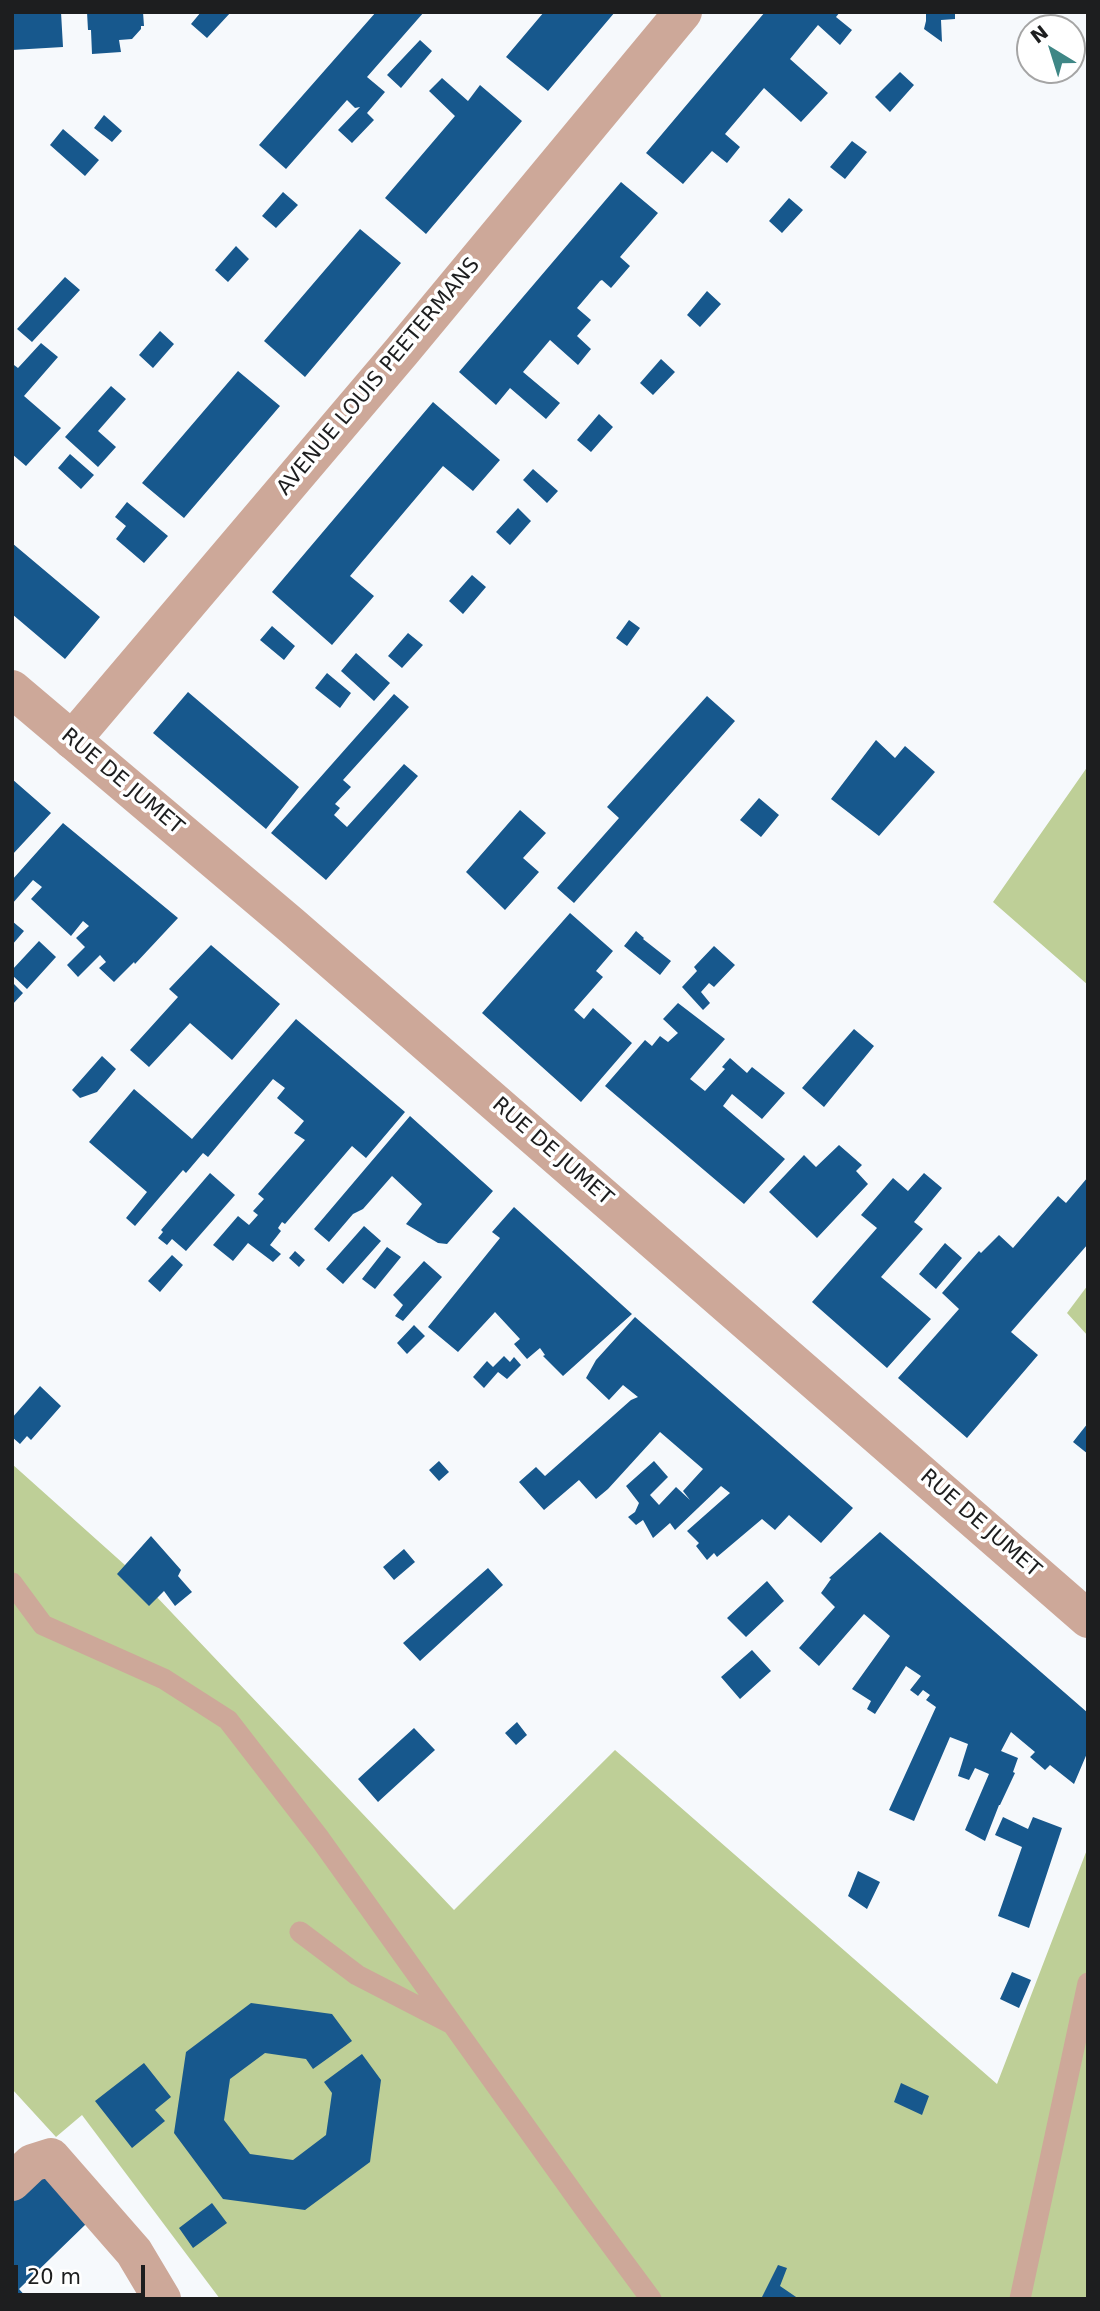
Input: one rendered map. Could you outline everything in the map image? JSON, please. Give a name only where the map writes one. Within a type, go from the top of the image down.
[{"type":"street","name":"AVENUE LOUIS PEETERMANS","points":[[72,740],[402,351],[683,12]]},
{"type":"street","name":"RUE DE JUMET","points":[[12,690],[302,934],[1088,1619]]},
{"type":"street","points":[[12,2182],[32,2164],[51,2157],[134,2252],[162,2299]]},
{"type":"lane","points":[[12,1583],[44,1625],[164,1679],[228,1720],[320,1839],[651,2299]]},
{"type":"lane","points":[[300,1932],[357,1975],[453,2025]]},
{"type":"lane","points":[[1020,2299],[1088,1983]]},
{"type":"green space","points":[[1088,766],[1088,985],[993,902]]},
{"type":"green space","points":[[1088,1285],[1088,1336],[1067,1313]]},
{"type":"green space","points":[[12,1464],[135,1574],[454,1910],[615,1750],[997,2084],[1088,1847],[1088,2299],[220,2299],[82,2115],[56,2137],[12,2089]]},
{"type":"building","points":[[12,12],[61,12],[63,47],[12,50]]},
{"type":"building","points":[[87,12],[143,12],[144,26],[141,26],[132,39],[119,40],[121,52],[92,54]]},
{"type":"building","points":[[201,12],[231,12],[207,38],[191,24]]},
{"type":"building","points":[[376,12],[424,12],[367,77],[385,92],[367,113],[374,120],[352,143],[338,130],[360,107],[355,108],[347,100],[286,169],[259,145]]},
{"type":"building","points":[[544,12],[615,12],[548,91],[506,57]]},
{"type":"building","points":[[765,12],[840,12],[836,17],[852,30],[840,45],[818,25],[790,59],[828,93],[801,122],[764,88],[725,134],[740,147],[727,163],[712,151],[683,184],[646,153]]},
{"type":"building","points":[[926,12],[955,12],[955,19],[941,20],[942,42],[924,29]]},
{"type":"building","points":[[420,40],[432,51],[401,88],[387,75]]},
{"type":"building","points":[[900,72],[914,85],[890,112],[875,97]]},
{"type":"building","points":[[442,78],[468,101],[480,85],[522,121],[426,234],[385,198],[455,116],[429,91]]},
{"type":"building","points":[[104,115],[122,131],[112,142],[94,128]]},
{"type":"building","points":[[63,129],[99,160],[85,176],[50,145]]},
{"type":"building","points":[[852,141],[867,152],[845,179],[830,167]]},
{"type":"building","points":[[621,182],[658,213],[620,257],[630,266],[611,288],[600,281],[577,308],[591,320],[577,336],[591,349],[578,365],[550,340],[523,372],[560,403],[546,419],[510,388],[496,405],[459,372]]},
{"type":"building","points":[[283,192],[298,205],[276,228],[262,216]]},
{"type":"building","points":[[789,198],[803,210],[782,233],[769,221]]},
{"type":"building","points":[[360,229],[401,263],[305,377],[264,341]]},
{"type":"building","points":[[236,246],[249,259],[228,282],[215,270]]},
{"type":"building","points":[[65,277],[80,290],[32,342],[17,329]]},
{"type":"building","points":[[707,291],[721,304],[700,327],[687,315]]},
{"type":"building","points":[[160,331],[174,344],[153,368],[139,355]]},
{"type":"building","points":[[41,343],[58,357],[24,396],[61,428],[26,466],[12,454],[12,367],[14,365],[18,368]]},
{"type":"building","points":[[661,359],[675,372],[653,395],[640,383]]},
{"type":"building","points":[[238,371],[280,406],[184,518],[142,483]]},
{"type":"building","points":[[111,386],[126,399],[98,431],[116,447],[98,467],[65,437]]},
{"type":"building","points":[[433,402],[500,460],[473,491],[443,466],[350,576],[374,596],[332,645],[272,592]]},
{"type":"building","points":[[599,414],[613,427],[591,452],[577,440]]},
{"type":"building","points":[[70,454],[94,475],[81,489],[58,468]]},
{"type":"building","points":[[533,469],[558,491],[547,503],[523,480]]},
{"type":"building","points":[[127,502],[168,536],[144,563],[116,539],[126,526],[115,517]]},
{"type":"building","points":[[518,508],[531,521],[510,545],[496,532]]},
{"type":"building","points":[[12,543],[100,617],[65,659],[12,614]]},
{"type":"building","points":[[472,575],[486,587],[463,614],[449,601]]},
{"type":"building","points":[[629,620],[640,628],[627,646],[616,638]]},
{"type":"building","points":[[272,626],[295,646],[284,660],[260,640]]},
{"type":"building","points":[[408,633],[423,645],[402,668],[388,656]]},
{"type":"building","points":[[356,653],[390,683],[374,701],[341,671]]},
{"type":"building","points":[[327,673],[351,693],[340,708],[315,688]]},
{"type":"building","points":[[188,692],[299,787],[266,829],[153,733]]},
{"type":"building","points":[[394,694],[409,707],[343,780],[351,787],[335,804],[340,808],[334,815],[347,827],[404,764],[418,776],[326,880],[271,833]]},
{"type":"building","points":[[707,696],[735,721],[574,903],[557,888],[619,818],[607,807]]},
{"type":"building","points":[[876,740],[895,758],[905,746],[935,772],[879,836],[831,799]]},
{"type":"building","points":[[12,779],[51,813],[12,855]]},
{"type":"building","points":[[759,798],[779,815],[761,837],[740,820]]},
{"type":"building","points":[[520,810],[546,833],[523,858],[539,872],[505,910],[466,872]]},
{"type":"building","points":[[63,823],[178,918],[135,964],[134,962],[114,982],[99,968],[106,962],[100,955],[78,977],[67,965],[85,947],[76,938],[89,926],[83,921],[71,936],[31,899],[42,887],[33,880],[12,904],[12,880]]},
{"type":"building","points":[[570,913],[613,951],[596,971],[603,977],[574,1010],[584,1019],[593,1008],[632,1043],[581,1102],[482,1013]]},
{"type":"building","points":[[12,921],[24,931],[12,945]]},
{"type":"building","points":[[636,931],[671,961],[660,975],[624,946]]},
{"type":"building","points":[[39,941],[56,957],[27,989],[12,975],[12,970]]},
{"type":"building","points":[[211,945],[280,1004],[232,1060],[190,1023],[149,1067],[130,1050],[178,997],[169,989]]},
{"type":"building","points":[[714,946],[735,965],[714,987],[709,983],[701,992],[710,1003],[703,1010],[682,987],[697,971],[694,967]]},
{"type":"building","points":[[12,982],[23,993],[12,1005]]},
{"type":"building","points":[[678,1003],[725,1039],[690,1079],[705,1091],[725,1069],[722,1067],[730,1058],[747,1073],[752,1067],[785,1093],[762,1119],[732,1094],[723,1106],[785,1159],[744,1204],[605,1086],[645,1040],[652,1046],[660,1036],[668,1042],[678,1033],[663,1019]]},
{"type":"building","points":[[296,1019],[405,1112],[366,1158],[352,1146],[285,1224],[282,1222],[278,1228],[281,1231],[270,1245],[281,1254],[273,1262],[248,1243],[233,1261],[213,1245],[238,1216],[249,1225],[258,1215],[253,1211],[264,1199],[258,1194],[305,1140],[294,1133],[304,1121],[277,1098],[285,1088],[273,1079],[208,1157],[203,1153],[186,1173],[183,1170],[135,1226],[126,1218],[147,1192],[89,1142],[134,1089],[192,1139]]},
{"type":"building","points":[[854,1029],[874,1046],[824,1107],[802,1088]]},
{"type":"building","points":[[102,1056],[116,1069],[97,1092],[80,1098],[72,1090]]},
{"type":"building","points":[[410,1116],[493,1191],[447,1244],[438,1243],[406,1224],[422,1204],[392,1176],[329,1242],[314,1229]]},
{"type":"building","points":[[839,1145],[862,1165],[856,1171],[868,1184],[817,1238],[769,1192],[804,1155],[816,1167]]},
{"type":"building","points":[[210,1173],[235,1195],[186,1251],[172,1239],[167,1245],[158,1238],[163,1232],[161,1230]]},
{"type":"building","points":[[924,1173],[942,1188],[914,1222],[923,1229],[881,1277],[931,1319],[887,1368],[812,1302],[877,1228],[861,1215],[893,1178],[908,1191]]},
{"type":"building","points":[[1088,1177],[1088,1244],[1011,1332],[1038,1355],[967,1438],[898,1378],[959,1309],[942,1293],[979,1251],[981,1253],[999,1235],[1013,1248],[1058,1196],[1066,1203]]},
{"type":"building","points":[[514,1207],[632,1314],[563,1376],[543,1356],[545,1355],[540,1348],[527,1359],[514,1344],[520,1339],[495,1312],[458,1352],[428,1327],[500,1238],[492,1232]]},
{"type":"building","points":[[364,1226],[381,1241],[343,1284],[326,1269]]},
{"type":"building","points":[[945,1243],[962,1258],[936,1289],[919,1274]]},
{"type":"building","points":[[387,1247],[401,1257],[375,1289],[362,1279]]},
{"type":"building","points":[[295,1251],[305,1260],[299,1267],[289,1258]]},
{"type":"building","points":[[172,1255],[183,1265],[160,1292],[148,1281]]},
{"type":"building","points":[[424,1261],[442,1277],[403,1321],[395,1316],[403,1305],[393,1295]]},
{"type":"building","points":[[635,1317],[853,1508],[821,1543],[789,1515],[775,1530],[762,1519],[717,1557],[714,1553],[707,1560],[696,1546],[699,1543],[687,1531],[730,1493],[721,1486],[675,1530],[670,1523],[653,1538],[643,1520],[636,1525],[628,1517],[635,1512],[639,1503],[626,1486],[654,1461],[668,1477],[650,1495],[659,1505],[676,1487],[690,1500],[683,1491],[703,1469],[660,1432],[596,1499],[579,1480],[544,1510],[519,1482],[536,1467],[545,1476],[631,1400],[638,1397],[623,1385],[609,1400],[586,1378],[596,1360]]},
{"type":"building","points":[[414,1325],[425,1336],[407,1354],[397,1343]]},
{"type":"building","points":[[504,1356],[510,1362],[514,1357],[521,1365],[507,1379],[498,1372],[484,1388],[473,1377],[487,1361],[493,1367]]},
{"type":"building","points":[[40,1386],[61,1406],[31,1440],[27,1436],[20,1444],[12,1437],[12,1418]]},
{"type":"building","points":[[1088,1423],[1088,1454],[1073,1442]]},
{"type":"building","points":[[439,1461],[449,1472],[439,1481],[429,1470]]},
{"type":"building","points":[[880,1532],[1088,1713],[1088,1751],[1074,1784],[1050,1765],[1045,1770],[1030,1757],[1035,1752],[1011,1732],[1001,1751],[1018,1758],[1013,1772],[1015,1773],[985,1841],[965,1830],[989,1774],[975,1768],[969,1780],[958,1776],[968,1744],[950,1737],[914,1821],[889,1810],[936,1707],[926,1700],[930,1695],[923,1690],[918,1696],[910,1690],[921,1676],[906,1666],[875,1714],[867,1709],[871,1701],[852,1689],[890,1636],[864,1614],[819,1666],[799,1648],[835,1607],[821,1593],[831,1579],[829,1578]]},
{"type":"building","points":[[151,1536],[181,1570],[178,1576],[192,1592],[175,1606],[164,1591],[149,1606],[117,1574]]},
{"type":"building","points":[[404,1549],[415,1562],[394,1580],[383,1567]]},
{"type":"building","points":[[488,1568],[503,1585],[420,1661],[403,1643]]},
{"type":"building","points":[[767,1581],[784,1601],[746,1637],[727,1618]]},
{"type":"building","points":[[752,1650],[771,1671],[740,1699],[721,1677]]},
{"type":"building","points":[[517,1722],[527,1735],[516,1745],[505,1733]]},
{"type":"building","points":[[414,1728],[435,1750],[378,1802],[358,1779]]},
{"type":"building","points":[[1003,1817],[1028,1829],[1033,1817],[1062,1828],[1029,1928],[998,1916],[1022,1847],[995,1835]]},
{"type":"building","points":[[858,1871],[880,1882],[867,1909],[848,1896]]},
{"type":"building","points":[[1012,1972],[1031,1980],[1019,2008],[1000,1999]]},
{"type":"building","points":[[251,2003],[332,2014],[352,2041],[313,2069],[306,2059],[265,2053],[230,2079],[224,2120],[250,2154],[293,2160],[326,2135],[332,2093],[324,2082],[362,2054],[381,2080],[370,2162],[305,2210],[223,2199],[174,2133],[186,2052]]},
{"type":"building","points":[[144,2063],[171,2097],[155,2110],[165,2121],[132,2148],[95,2101]]},
{"type":"building","points":[[901,2083],[929,2096],[922,2115],[894,2102]]},
{"type":"building","points":[[44,2166],[87,2223],[19,2289],[28,2299],[12,2299],[12,2197]]},
{"type":"building","points":[[212,2203],[227,2223],[193,2248],[179,2228]]},
{"type":"building","points":[[778,2265],[787,2268],[780,2286],[799,2299],[761,2299]]}]
